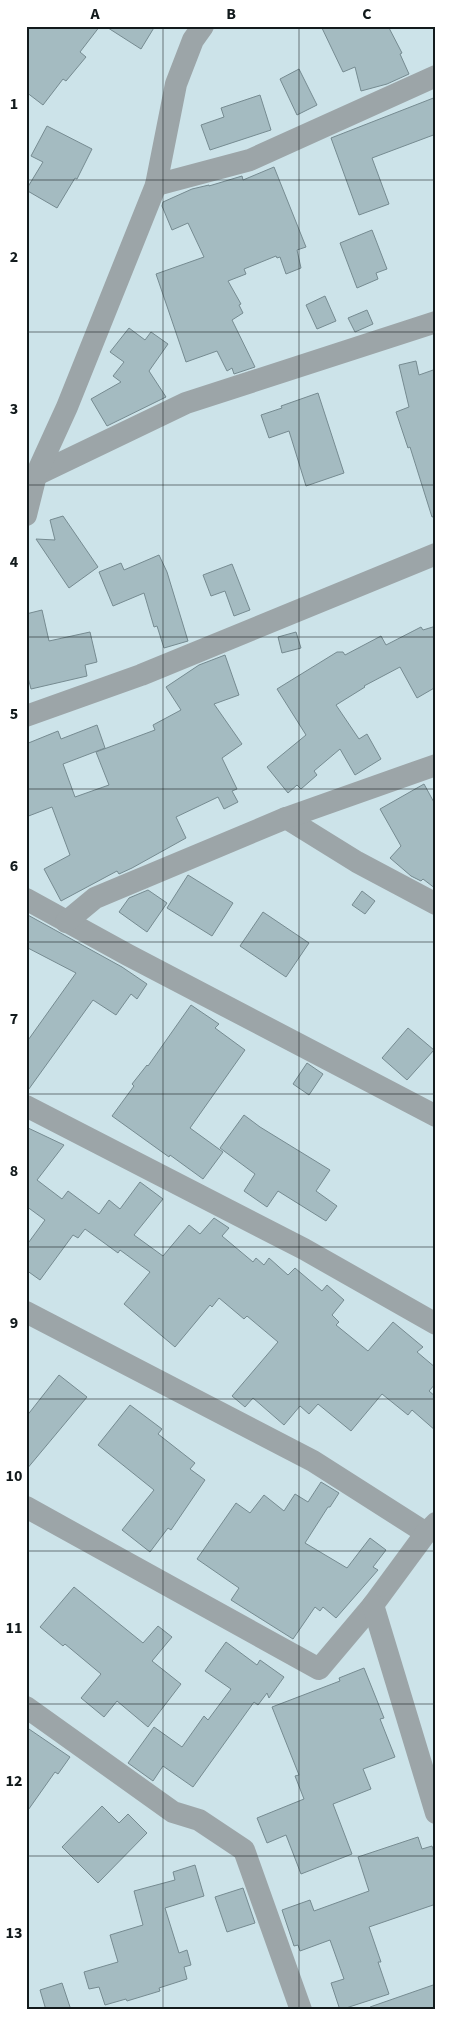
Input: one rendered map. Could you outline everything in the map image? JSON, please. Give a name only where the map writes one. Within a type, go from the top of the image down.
[{"type":"street","points":[[26,514],[36,475],[67,407],[156,185],[176,84],[191,31]]},
{"type":"street","points":[[156,185],[250,160],[436,76]]},
{"type":"street","points":[[36,475],[186,403],[436,322]]},
{"type":"street","points":[[26,716],[141,675],[436,554]]},
{"type":"street","points":[[66,922],[95,898],[286,818],[436,765]]},
{"type":"street","points":[[286,818],[357,862],[436,904]]},
{"type":"street","points":[[26,899],[66,922],[436,1116]]},
{"type":"street","points":[[26,1106],[304,1249],[436,1324]]},
{"type":"street","points":[[26,1312],[313,1461],[431,1528],[374,1605],[318,1669],[26,1507]]},
{"type":"street","points":[[374,1605],[436,1813]]},
{"type":"street","points":[[26,1707],[174,1812],[199,1820],[244,1850],[302,2010]]},
{"type":"building","points":[[26,26],[100,26],[80,52],[86,57],[66,81],[63,79],[43,105],[26,92]]},
{"type":"building","points":[[105,26],[155,26],[141,49]]},
{"type":"building","points":[[321,26],[388,26],[402,53],[400,54],[409,74],[387,84],[361,91],[355,67],[343,72]]},
{"type":"building","points":[[299,69],[317,105],[297,115],[280,79]]},
{"type":"building","points":[[260,95],[271,130],[210,150],[201,125],[224,117],[221,108]]},
{"type":"building","points":[[436,97],[436,134],[372,158],[389,204],[359,215],[331,138]]},
{"type":"building","points":[[47,126],[92,149],[77,179],[75,178],[57,208],[26,190],[43,162],[31,156]]},
{"type":"building","points":[[274,167],[306,247],[297,250],[301,268],[286,274],[280,257],[277,258],[276,256],[244,269],[246,274],[228,281],[241,304],[239,305],[243,313],[232,320],[255,367],[234,374],[232,368],[227,371],[217,351],[186,362],[156,274],[204,257],[188,223],[172,230],[162,206],[163,202],[192,189],[242,176],[243,180]]},
{"type":"building","points":[[372,230],[387,269],[376,273],[378,279],[357,288],[340,243]]},
{"type":"building","points":[[325,296],[336,321],[317,329],[306,305]]},
{"type":"building","points":[[367,310],[373,324],[355,332],[348,318]]},
{"type":"building","points":[[129,328],[145,340],[151,332],[168,344],[149,371],[166,397],[107,426],[91,399],[121,382],[113,376],[124,362],[110,352]]},
{"type":"building","points":[[416,361],[419,375],[436,369],[436,516],[432,517],[410,447],[408,448],[396,412],[409,407],[399,365]]},
{"type":"building","points":[[318,393],[344,473],[306,486],[289,431],[269,438],[261,415]]},
{"type":"building","points":[[63,516],[98,567],[69,588],[36,539],[55,540],[50,520]]},
{"type":"building","points":[[159,555],[167,572],[188,641],[164,648],[157,626],[154,627],[144,593],[113,606],[99,572],[121,563],[124,570]]},
{"type":"building","points":[[232,564],[250,610],[234,616],[225,591],[211,596],[203,575]]},
{"type":"building","points":[[42,610],[49,641],[90,632],[97,662],[85,665],[87,676],[31,689],[26,670],[26,614]]},
{"type":"building","points":[[436,626],[436,687],[417,698],[400,667],[364,686],[336,705],[359,739],[367,734],[381,759],[355,775],[340,749],[314,771],[317,775],[301,789],[297,785],[288,793],[267,767],[306,735],[277,689],[337,652],[343,652],[345,655],[381,636],[386,645],[421,627],[423,630]]},
{"type":"building","points":[[296,632],[301,648],[282,653],[278,637]]},
{"type":"building","points":[[225,655],[239,695],[214,704],[242,744],[222,758],[237,789],[232,791],[238,802],[224,809],[218,797],[176,817],[186,838],[132,868],[119,874],[117,871],[61,901],[44,869],[70,855],[52,807],[26,817],[26,744],[58,731],[61,739],[97,725],[105,748],[63,764],[75,797],[109,785],[96,752],[155,730],[153,725],[181,710],[166,687],[199,665]]},
{"type":"building","points":[[424,784],[436,806],[436,889],[423,879],[421,881],[411,876],[390,858],[401,846],[380,809]]},
{"type":"building","points":[[188,875],[233,903],[212,936],[167,908]]},
{"type":"building","points":[[148,890],[167,903],[147,932],[119,912],[129,898]]},
{"type":"building","points":[[362,891],[375,901],[365,914],[352,905]]},
{"type":"building","points":[[263,912],[309,943],[286,977],[240,946]]},
{"type":"building","points":[[26,914],[122,967],[147,984],[137,999],[131,994],[116,1015],[93,1000],[26,1093],[26,1043],[76,973],[26,947]]},
{"type":"building","points":[[191,1005],[219,1024],[215,1028],[245,1050],[190,1128],[223,1152],[203,1179],[112,1116],[134,1086],[132,1084],[148,1066]]},
{"type":"building","points":[[408,1028],[434,1050],[407,1080],[382,1058]]},
{"type":"building","points":[[307,1063],[323,1074],[309,1095],[293,1084]]},
{"type":"building","points":[[244,1115],[330,1170],[316,1191],[337,1206],[326,1221],[278,1191],[267,1207],[244,1191],[255,1174],[220,1148]]},
{"type":"building","points":[[26,1127],[64,1145],[37,1180],[62,1199],[68,1191],[99,1214],[109,1200],[120,1209],[140,1182],[163,1199],[134,1235],[163,1256],[189,1225],[200,1234],[214,1218],[229,1228],[222,1236],[253,1262],[256,1258],[264,1265],[269,1258],[288,1275],[295,1268],[322,1291],[327,1285],[344,1300],[332,1315],[339,1322],[336,1325],[368,1351],[393,1322],[423,1347],[417,1352],[436,1368],[436,1383],[429,1391],[436,1397],[436,1431],[412,1410],[408,1415],[382,1394],[351,1431],[318,1404],[309,1414],[300,1406],[284,1425],[253,1398],[245,1407],[232,1396],[278,1342],[247,1316],[244,1319],[219,1298],[212,1307],[210,1305],[175,1347],[124,1304],[150,1272],[120,1250],[118,1253],[85,1229],[78,1238],[73,1235],[40,1280],[26,1270],[26,1246],[45,1220],[26,1206]]},
{"type":"building","points":[[59,1375],[87,1397],[26,1470],[26,1417]]},
{"type":"building","points":[[130,1405],[162,1429],[158,1434],[195,1463],[190,1469],[205,1480],[171,1530],[168,1528],[150,1552],[122,1530],[154,1490],[98,1445]]},
{"type":"building","points":[[321,1482],[339,1493],[305,1543],[347,1568],[370,1538],[386,1550],[373,1567],[378,1570],[336,1618],[323,1607],[320,1611],[315,1607],[293,1639],[231,1600],[239,1588],[197,1559],[236,1503],[250,1513],[264,1495],[284,1511],[295,1494],[308,1502]]},
{"type":"building","points":[[74,1587],[143,1643],[158,1626],[172,1637],[152,1661],[181,1684],[148,1727],[117,1701],[104,1717],[81,1698],[101,1674],[65,1644],[63,1646],[40,1627]]},
{"type":"building","points":[[226,1642],[257,1665],[260,1660],[284,1677],[269,1698],[267,1693],[258,1705],[254,1702],[193,1787],[163,1766],[153,1781],[128,1763],[154,1727],[182,1747],[204,1716],[208,1720],[231,1689],[205,1671]]},
{"type":"building","points":[[364,1668],[384,1718],[380,1719],[395,1757],[363,1769],[371,1789],[333,1804],[352,1854],[301,1874],[286,1835],[267,1843],[257,1818],[304,1799],[295,1776],[299,1775],[272,1707],[340,1681],[339,1678]]},
{"type":"building","points":[[26,1727],[70,1757],[58,1774],[55,1772],[26,1813]]},
{"type":"building","points":[[102,1806],[119,1823],[128,1814],[147,1833],[98,1883],[62,1847]]},
{"type":"building","points":[[418,1837],[422,1849],[432,1846],[436,1859],[436,1904],[369,1927],[389,1994],[340,2010],[331,1983],[344,1979],[330,1940],[300,1951],[298,1945],[294,1946],[282,1910],[310,1900],[314,1911],[369,1891],[358,1857]]},
{"type":"building","points":[[195,1865],[204,1896],[165,1908],[179,1953],[187,1950],[191,1965],[184,1967],[187,1979],[159,1988],[160,1991],[127,2001],[126,1999],[105,2005],[99,1987],[89,1989],[84,1972],[118,1962],[110,1935],[143,1925],[134,1891],[175,1880],[173,1872]]},
{"type":"building","points":[[243,1888],[255,1923],[227,1932],[215,1897]]},
{"type":"building","points":[[62,1983],[71,2010],[46,2010],[40,1990]]},
{"type":"building","points":[[436,1984],[436,2010],[370,2010],[370,2007]]}]
